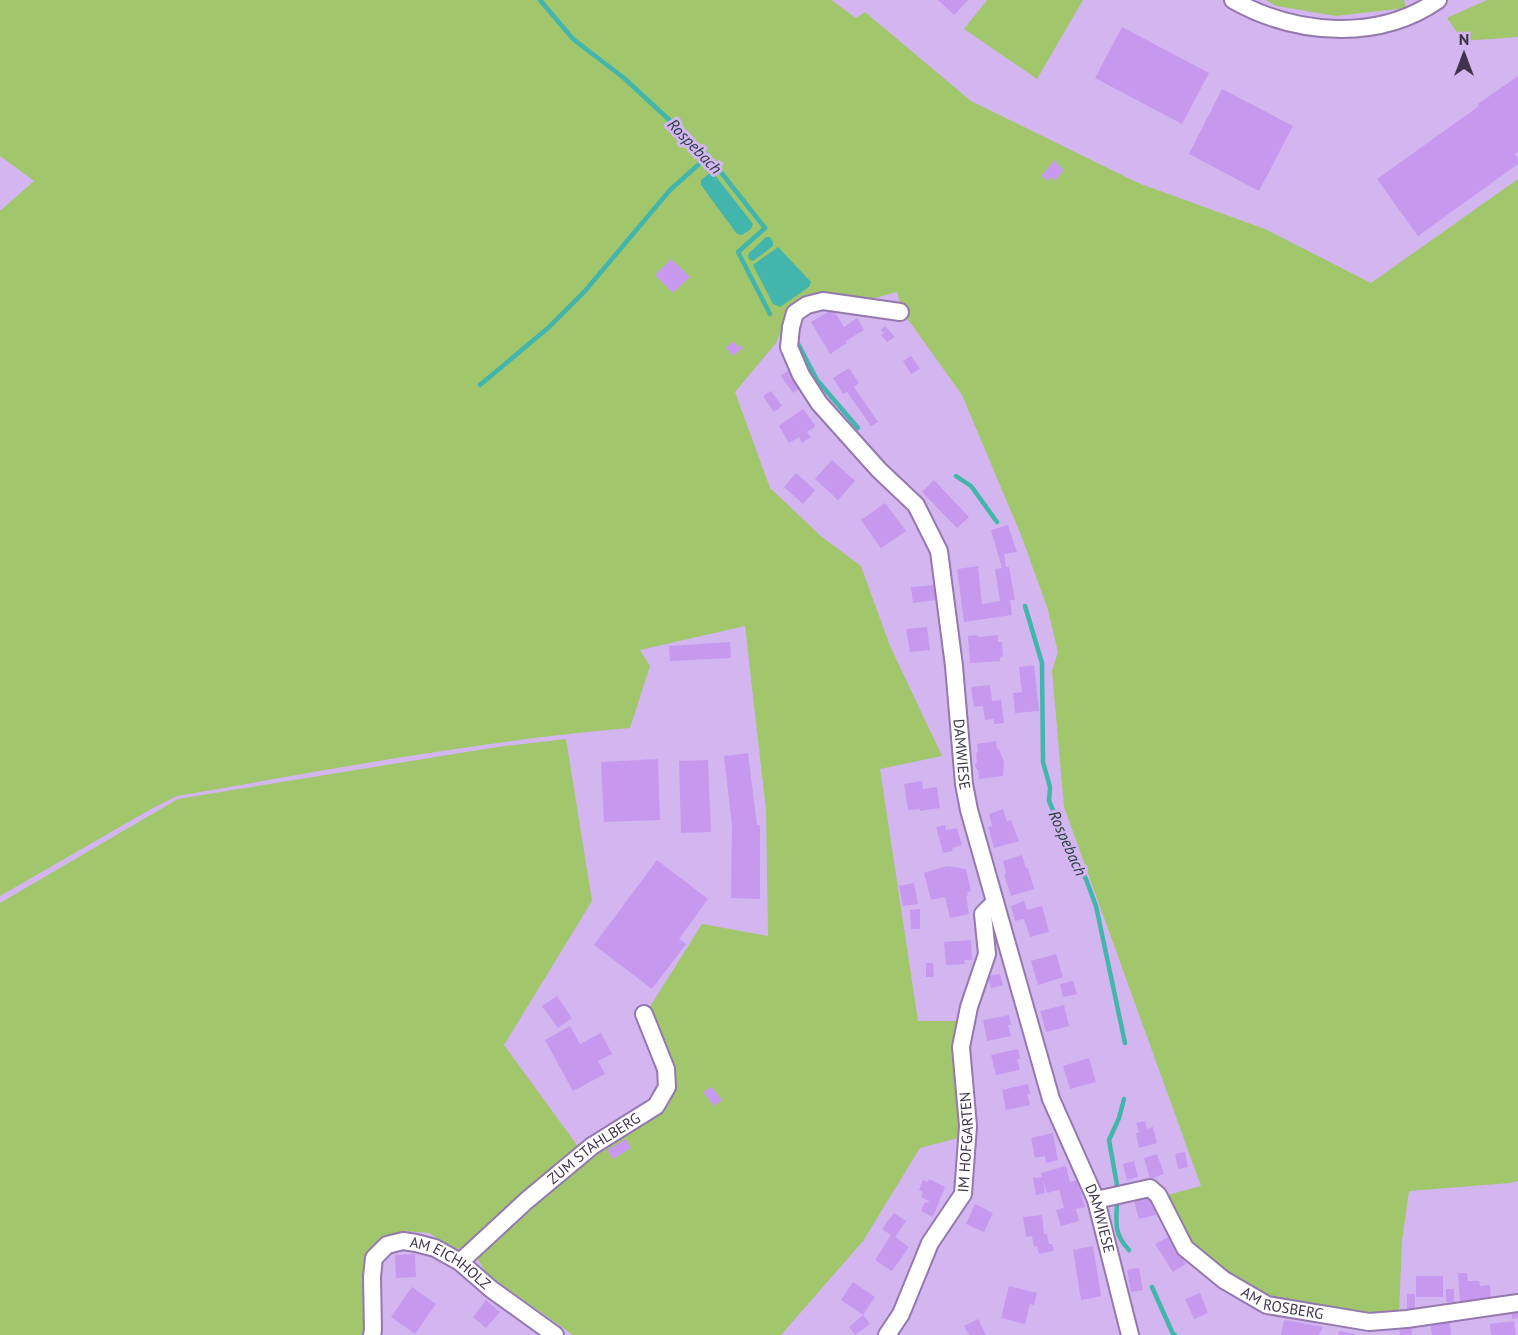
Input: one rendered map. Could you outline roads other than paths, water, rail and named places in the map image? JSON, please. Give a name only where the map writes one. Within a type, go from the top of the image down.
[{"type":"street","points":[[1233,0],[1249,9],[1302,27],[1335,30],[1372,27],[1401,20],[1438,0]]},
{"type":"street","name":"DAMWIESE","points":[[900,312],[823,301],[807,305],[795,314],[789,347],[801,375],[819,403],[879,470],[916,505],[939,551],[954,666],[964,784],[969,810],[1051,1099],[1096,1200],[1130,1335]]},
{"type":"street","name":"IM HOFGARTEN","points":[[887,1335],[901,1314],[930,1243],[963,1194],[968,1126],[961,1047],[969,1007],[987,954],[983,914],[995,902]]},
{"type":"street","name":"ZUM STAHLBERG","points":[[460,1262],[526,1201],[592,1146],[656,1106],[667,1087],[666,1069],[644,1014]]},
{"type":"street","name":"AM ROSBERG","points":[[1096,1200],[1150,1188],[1158,1196],[1185,1248],[1224,1280],[1267,1305],[1369,1322],[1407,1319],[1518,1303]]},
{"type":"street","name":"AM EICHHOLZ","points":[[372,1335],[374,1330],[372,1277],[375,1258],[387,1245],[403,1241],[435,1248],[460,1262],[491,1289],[555,1335]]},
{"type":"waterway","name":"Rospebach","points":[[540,0],[573,39],[624,78],[708,156],[765,228],[738,252],[770,314]]},
{"type":"waterway","points":[[480,385],[548,328],[585,291],[670,190],[708,156]]},
{"type":"waterway","name":"Rospebach","points":[[795,338],[817,380],[858,428]]},
{"type":"waterway","name":"Rospebach","points":[[956,476],[971,486],[997,522]]},
{"type":"waterway","name":"Rospebach","points":[[1025,606],[1042,663],[1043,762],[1050,787],[1049,801],[1077,865],[1086,879],[1096,906],[1125,1043]]},
{"type":"waterway","name":"Rospebach","points":[[1117,1185],[1109,1140],[1119,1118],[1124,1099]]},
{"type":"waterway","name":"Rospebach","points":[[1117,1203],[1118,1234],[1129,1250]]},
{"type":"waterway","name":"Rospebach","points":[[1152,1287],[1175,1335]]}]
